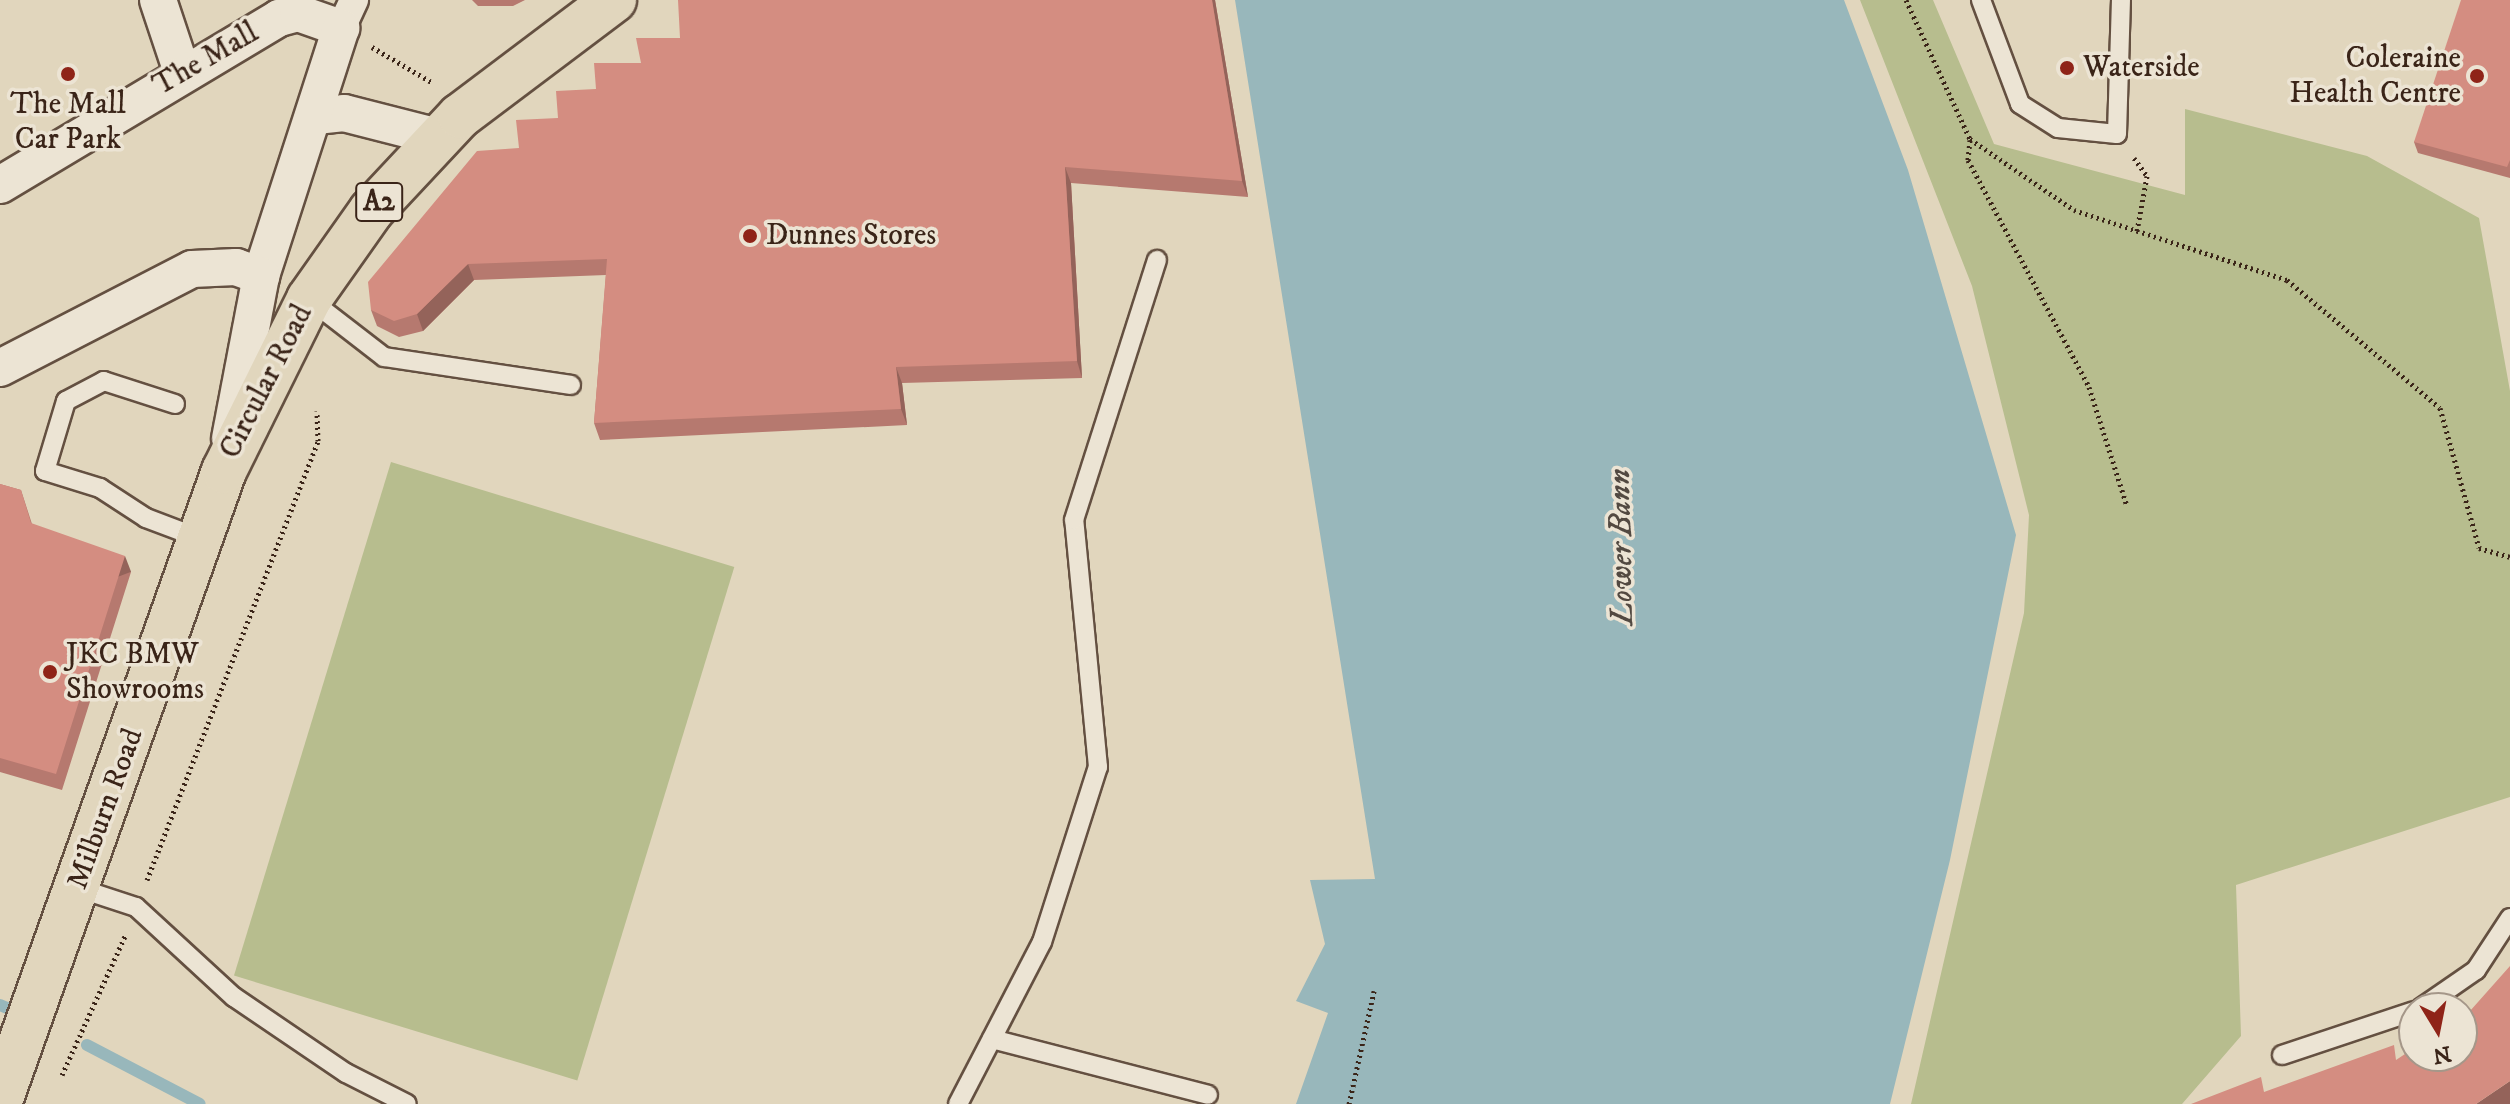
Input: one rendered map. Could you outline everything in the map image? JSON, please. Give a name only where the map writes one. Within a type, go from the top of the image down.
[{"type":"main road","name":"Circular Road","points":[[224,471],[309,299],[371,211],[438,137],[614,0]]},
{"type":"main road","name":"Milburn Road","points":[[0,1101],[22,1024],[78,888],[224,471]]},
{"type":"street","points":[[158,0],[182,72]]},
{"type":"street","name":"The Mall","points":[[0,185],[182,72],[279,18],[298,13],[348,14]]},
{"type":"street","points":[[261,276],[348,14]]},
{"type":"street","points":[[316,116],[344,113],[438,137]]},
{"type":"street","name":"Circular Road","points":[[0,368],[192,269],[236,267],[261,276],[224,471]]},
{"type":"lane","points":[[1981,0],[2020,104],[2058,128],[2117,134],[2121,0]]},
{"type":"lane","points":[[958,1104],[1042,942],[1098,767],[1074,520],[1157,260]]},
{"type":"lane","points":[[309,299],[384,357],[571,385]]},
{"type":"lane","points":[[175,404],[104,381],[66,401],[45,471],[100,488],[146,518],[202,539]]},
{"type":"lane","points":[[78,888],[136,907],[234,997],[346,1073],[407,1104]]},
{"type":"lane","points":[[2444,992],[2476,970],[2510,918]]},
{"type":"lane","points":[[2282,1055],[2398,1016]]},
{"type":"lane","points":[[992,1039],[1208,1095]]},
{"type":"path","points":[[1906,0],[1970,139],[1968,160],[2089,387],[2127,506]]},
{"type":"path","points":[[348,14],[433,83]]},
{"type":"path","points":[[2117,134],[2147,176],[2137,231]]},
{"type":"path","points":[[1970,139],[2074,210],[2287,280],[2440,408],[2479,548],[2510,557]]},
{"type":"path","points":[[62,1075],[136,907],[318,441],[317,411]]},
{"type":"path","points":[[1349,1104],[1374,991]]},
{"type":"green space","points":[[1860,0],[1933,0],[1994,144],[2185,195],[2185,109],[2367,156],[2479,218],[2510,391],[2510,797],[2236,885],[2241,1036],[2182,1104],[1911,1104],[2024,613],[2029,515],[1972,286]]},
{"type":"green space","points":[[391,462],[734,567],[577,1080],[234,976]]},
{"type":"water","name":"Lower Bann","points":[[1235,0],[1844,0],[1908,170],[2016,535],[1950,860],[1890,1104],[1296,1104],[1328,1013],[1296,1001],[1325,944],[1310,880],[1375,879]]},
{"type":"building","name":"Dunnes Stores","points":[[678,0],[1212,0],[1242,181],[1065,167],[1077,361],[896,367],[901,409],[594,423],[607,259],[468,264],[417,314],[394,321],[371,310],[368,282],[477,151],[519,148],[516,120],[558,118],[556,91],[596,89],[594,63],[641,63],[636,38],[680,38]]},
{"type":"building","name":"Coleraine Health Centre","points":[[2461,0],[2510,0],[2510,160],[2507,167],[2414,142]]},
{"type":"building","name":"JKC BMW Showrooms","points":[[0,484],[21,490],[31,523],[125,556],[56,774],[0,758]]},
{"type":"building","points":[[2510,966],[2510,1081],[2476,1104],[2191,1104],[2261,1077],[2264,1092],[2394,1045],[2398,1072],[2478,1072],[2478,1002]]},
{"type":"waterway","points":[[0,1005],[23,1015]]},
{"type":"waterway","points":[[87,1045],[200,1104]]},
{"type":"place","name":"Waterside","points":[[2067,68]]},
{"type":"place","name":"The Mall Car Park","points":[[68,74]]},
{"type":"place","name":"Coleraine Health Centre","points":[[2477,76]]},
{"type":"place","name":"Dunnes Stores","points":[[750,236]]},
{"type":"place","name":"JKC BMW Showrooms","points":[[50,672]]}]
